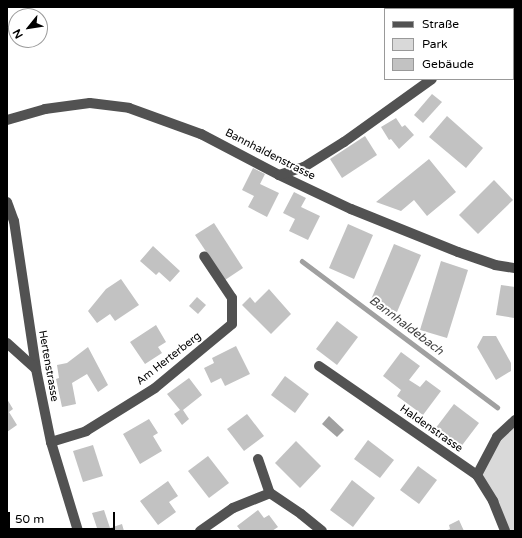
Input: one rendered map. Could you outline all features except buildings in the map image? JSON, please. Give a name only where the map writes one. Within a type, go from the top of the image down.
[{"type":"street","points":[[279,175],[304,167],[431,80]]},
{"type":"street","name":"Bannhaldenstrasse","points":[[7,120],[45,109],[90,103],[129,108],[201,134],[279,175],[351,209],[458,252],[495,265],[515,268]]},
{"type":"street","name":"Hertenstrasse","points":[[7,202],[14,221],[36,368],[51,442],[78,531]]},
{"type":"street","name":"Am Herterberg","points":[[51,442],[86,431],[155,388],[232,324],[232,298],[204,256]]},
{"type":"street","points":[[7,342],[36,368]]},
{"type":"street","name":"Haldenstrasse","points":[[319,366],[477,475],[493,501],[505,531]]},
{"type":"street","points":[[477,475],[497,438],[515,420]]},
{"type":"street","points":[[258,459],[270,493],[301,514],[322,531]]},
{"type":"street","points":[[200,531],[233,508],[270,493]]},
{"type":"green space","points":[[515,420],[515,531],[505,531],[477,475],[497,437]]},
{"type":"shaded area","points":[[329,416],[344,430],[337,437],[322,424]]},
{"type":"waterway","name":"Bannhaldebach","points":[[302,261],[497,407]]}]
